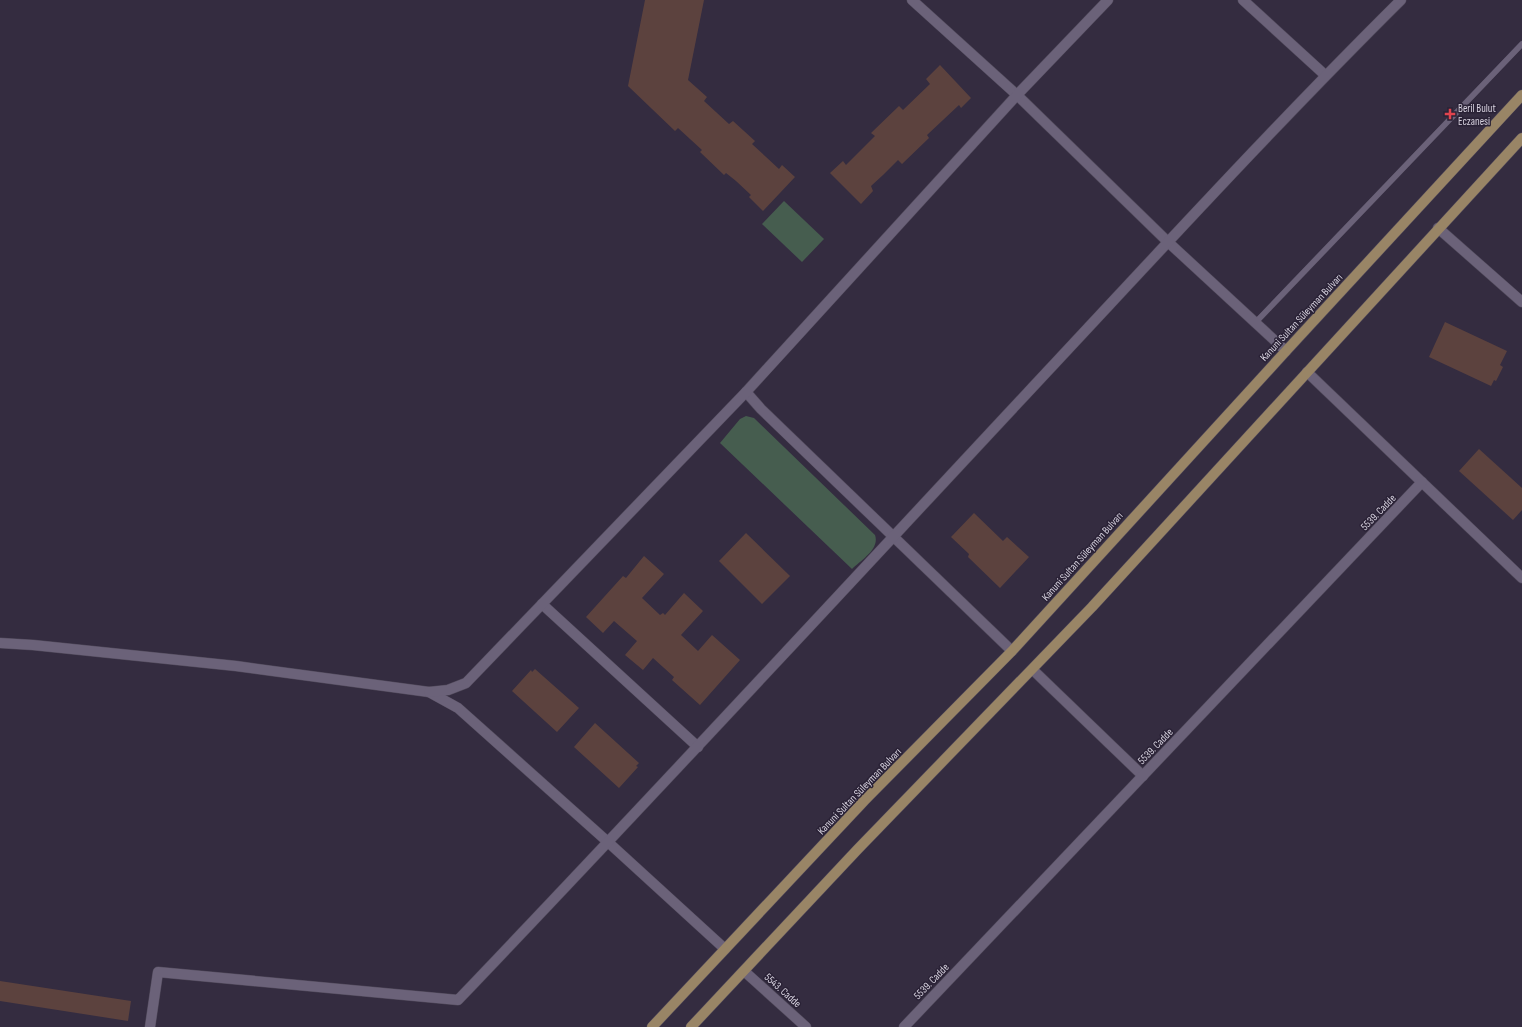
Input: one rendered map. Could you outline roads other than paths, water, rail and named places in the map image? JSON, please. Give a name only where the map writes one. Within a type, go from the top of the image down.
[{"type":"main road","name":"Kanuni Sultan Süleyman Bulvarı","points":[[652,1027],[864,801],[1012,651],[1522,95]]},
{"type":"main road","points":[[691,1027],[930,774],[1033,670],[1522,138]]},
{"type":"street","points":[[912,0],[1016,95],[1168,242],[1286,351]]},
{"type":"street","points":[[0,643],[33,644],[236,666],[429,692],[448,690],[466,683],[746,392],[1016,95],[1108,0]]},
{"type":"street","points":[[1243,0],[1325,75]]},
{"type":"street","points":[[150,1027],[158,972],[458,1000],[609,842],[893,536],[1325,75],[1401,0]]},
{"type":"street","points":[[1438,228],[1522,302]]},
{"type":"street","points":[[1307,372],[1522,578]]},
{"type":"street","points":[[746,392],[761,409],[1012,651]]},
{"type":"street","name":"5539. Cadde","points":[[904,1027],[1422,482]]},
{"type":"street","points":[[542,604],[698,747]]},
{"type":"street","points":[[1033,670],[1144,776]]},
{"type":"street","points":[[429,692],[458,708],[609,842],[725,949]]},
{"type":"street","name":"5543. Cadde","points":[[744,971],[806,1027]]},
{"type":"lane","points":[[1255,323],[1522,44]]},
{"type":"place","name":"Beril Bulut Eczanesi","points":[[1450,114]]}]
